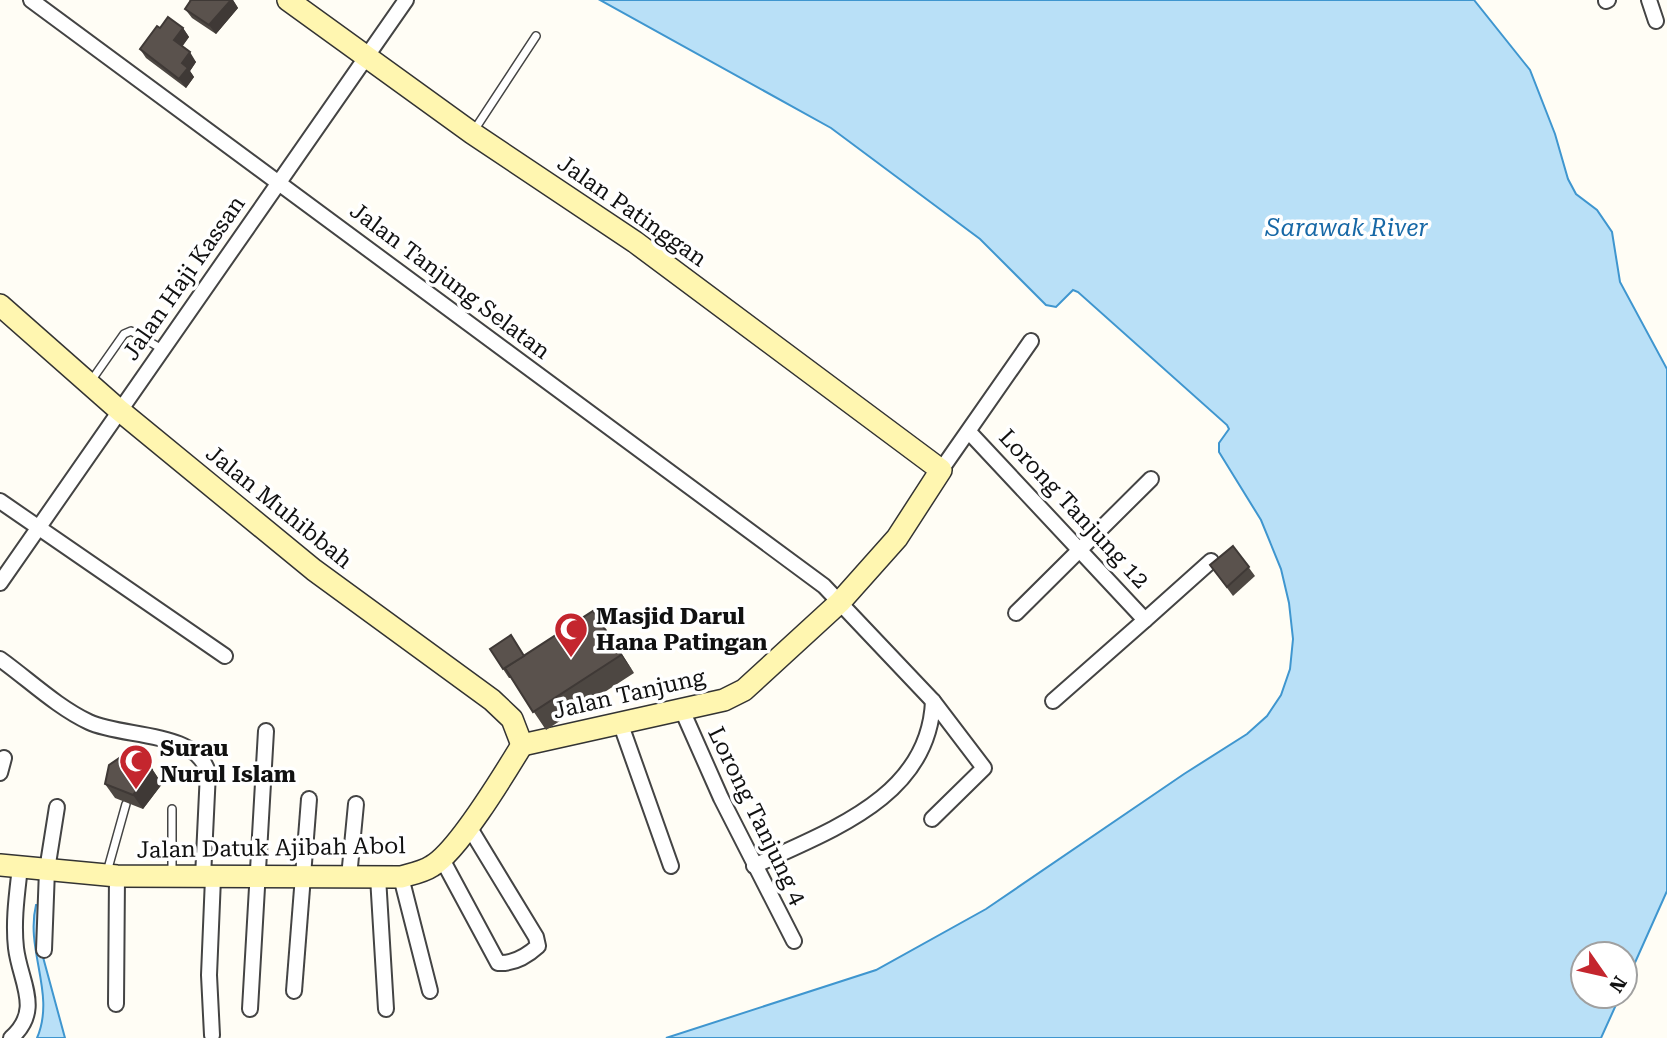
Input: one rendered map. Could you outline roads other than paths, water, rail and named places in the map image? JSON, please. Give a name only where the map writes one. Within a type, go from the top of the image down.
[{"type":"main road","name":"Jalan Patinggan","points":[[288,0],[472,133],[635,242],[941,470]]},
{"type":"main road","name":"Jalan Muhibbah","points":[[0,305],[88,384],[333,585],[492,700],[512,719],[522,745]]},
{"type":"main road","name":"Jalan Tanjung","points":[[522,745],[724,700],[744,690],[840,601],[897,538],[941,470]]},
{"type":"main road","name":"Jalan Datuk Ajibah Abol","points":[[10,866],[111,876],[401,877],[422,871],[443,859],[501,780],[522,745]]},
{"type":"street","name":"Jalan Tanjung Selatan","points":[[31,0],[824,586],[933,701],[984,768],[933,818]]},
{"type":"street","name":"Jalan Haji Kassan","points":[[0,583],[406,0]]},
{"type":"street","points":[[1648,0],[1656,21]]},
{"type":"street","name":"Lorong Tanjung 12","points":[[941,470],[970,433],[1031,341]]},
{"type":"street","name":"Lorong Tanjung 12","points":[[970,433],[1145,620],[1052,701]]},
{"type":"street","points":[[1016,613],[1151,479]]},
{"type":"street","points":[[0,501],[225,656]]},
{"type":"street","points":[[1145,620],[1211,561]]},
{"type":"street","points":[[0,659],[92,724],[191,747],[204,761],[208,772],[212,1034]]},
{"type":"street","points":[[754,866],[862,815],[894,786],[916,760],[928,736],[933,701]]},
{"type":"street","name":"Lorong Tanjung 4","points":[[682,710],[754,866],[793,941]]},
{"type":"street","points":[[621,725],[671,866]]},
{"type":"street","points":[[250,1009],[266,731]]},
{"type":"street","points":[[0,773],[4,758]]},
{"type":"street","points":[[294,991],[309,799]]},
{"type":"street","points":[[349,877],[356,804]]},
{"type":"street","points":[[44,950],[47,870],[57,807]]},
{"type":"street","points":[[443,859],[498,963],[507,964],[530,954],[538,946],[536,937],[468,825]]},
{"type":"street","points":[[10,866],[16,951],[30,1002],[27,1017],[11,1038]]},
{"type":"street","points":[[111,876],[117,1004]]},
{"type":"street","points":[[378,877],[386,1009]]},
{"type":"street","points":[[401,877],[430,991]]},
{"type":"lane","points":[[472,133],[536,36]]},
{"type":"lane","points":[[88,384],[124,334],[131,331],[162,349]]},
{"type":"lane","points":[[111,876],[126,804]]},
{"type":"lane","points":[[172,810],[172,877]]},
{"type":"water","name":"Sarawak River","points":[[600,0],[1474,0],[1530,70],[1555,134],[1568,179],[1576,194],[1597,210],[1612,232],[1620,282],[1667,369],[1667,891],[1639,954],[1639,940],[1569,940],[1569,1010],[1614,1010],[1601,1038],[666,1038],[876,970],[986,909],[1247,734],[1267,716],[1281,695],[1290,669],[1293,639],[1289,603],[1281,569],[1261,520],[1219,452],[1219,443],[1229,429],[1227,425],[1078,292],[1073,290],[1056,307],[1046,305],[980,239],[831,128]]},
{"type":"water","points":[[36,905],[40,905],[43,957],[65,1038],[37,1038],[43,1005],[34,939]]},
{"type":"place","name":"Masjid Darul Hana Patingan","points":[[571,659]]},
{"type":"place","name":"Surau Nurul Islam","points":[[136,791]]}]
